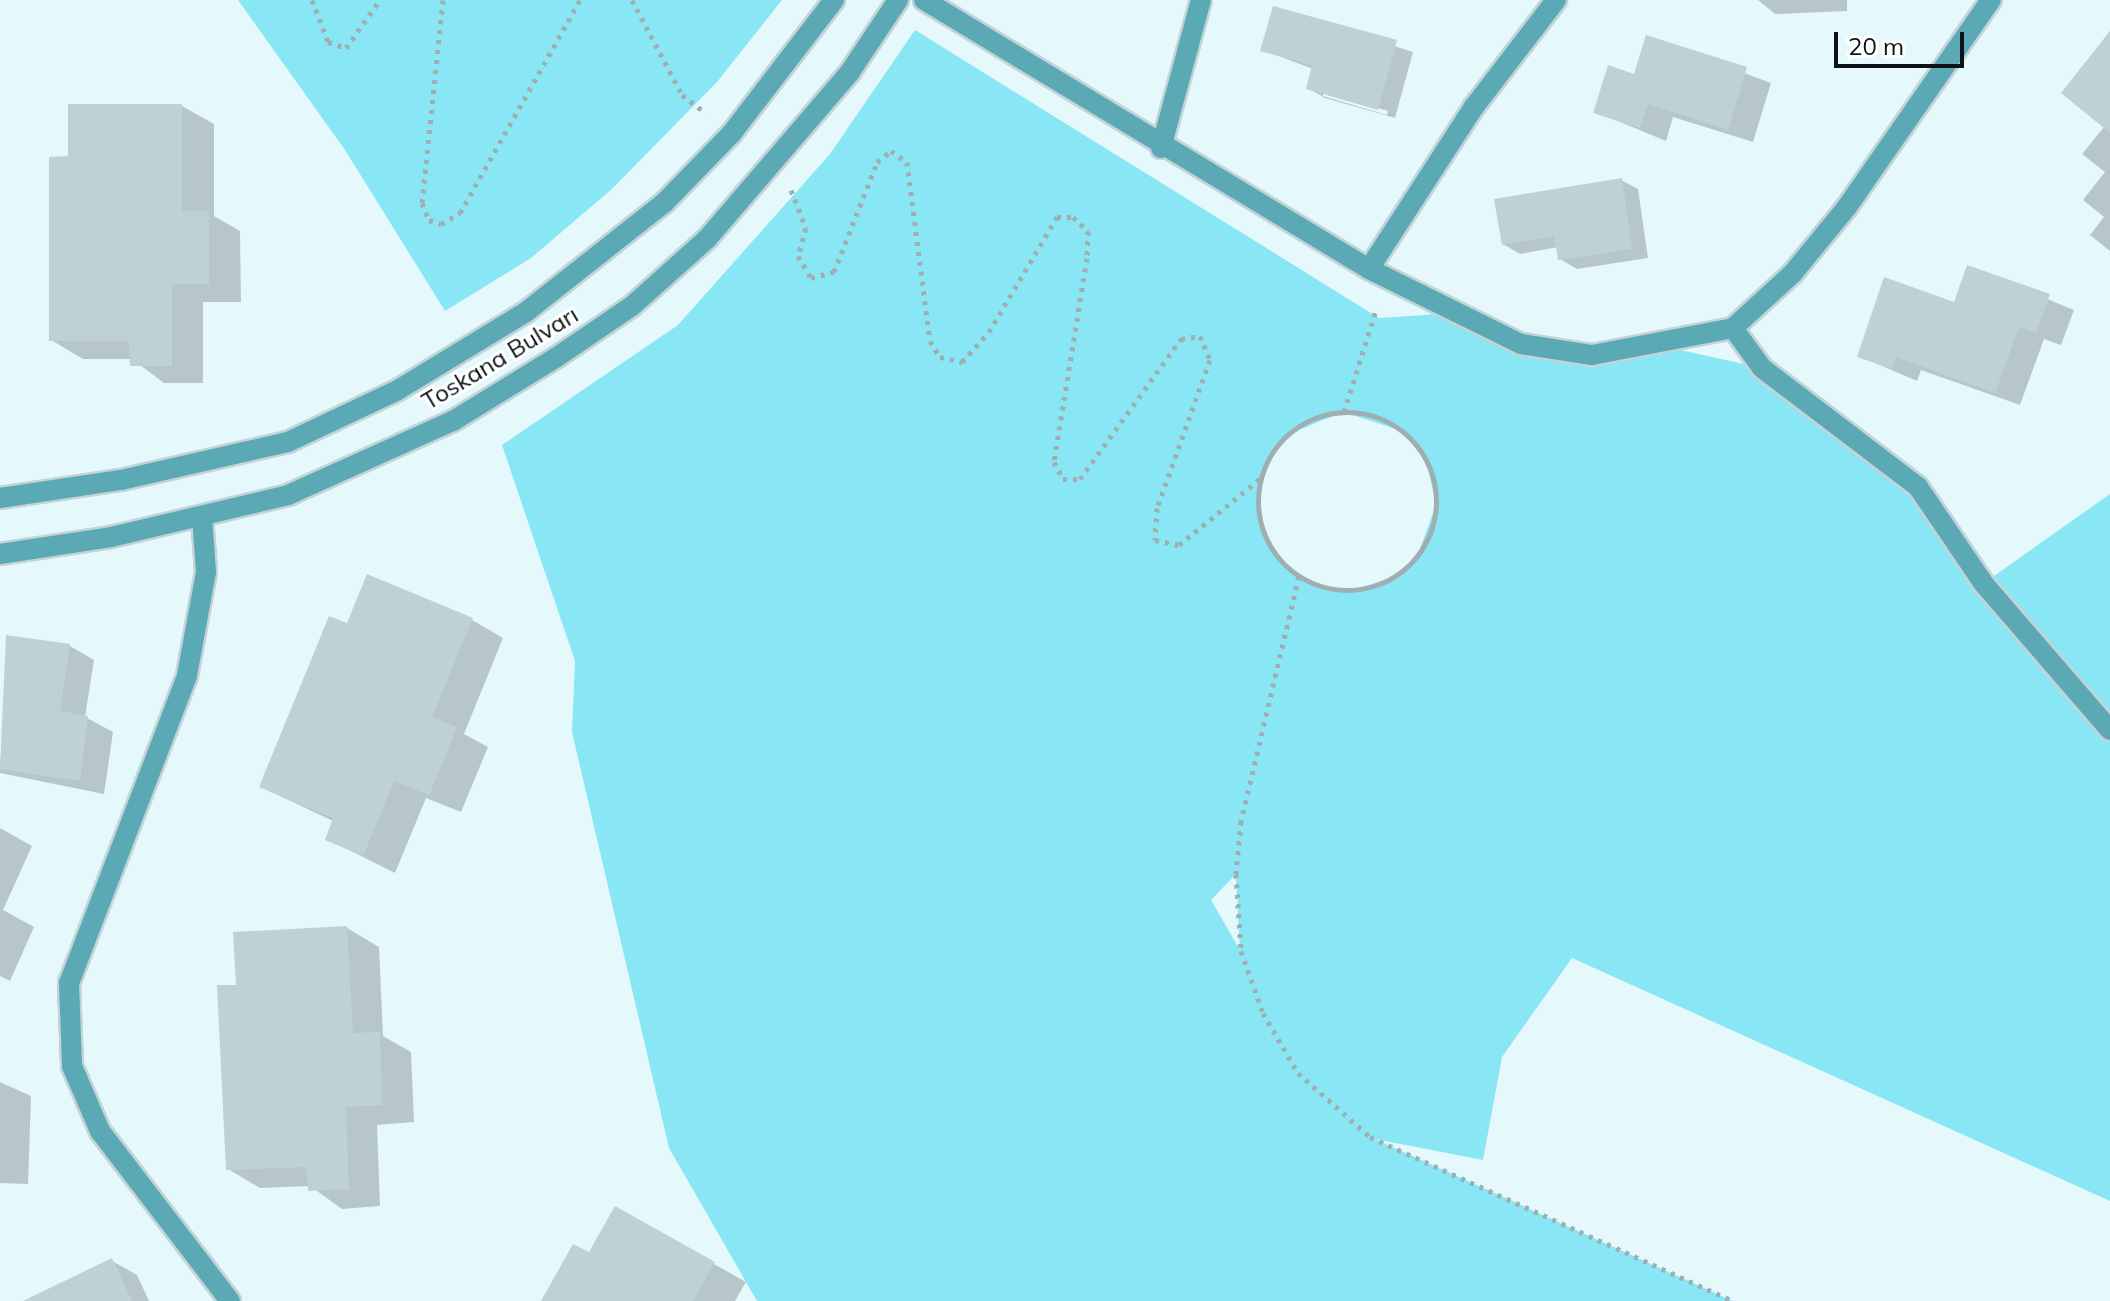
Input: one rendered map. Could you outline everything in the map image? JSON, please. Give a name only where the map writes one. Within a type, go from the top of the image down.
[{"type":"street","name":"Toskana Bulvarı","points":[[0,498],[121,480],[288,442],[396,391],[597,262],[732,133],[834,0]]},
{"type":"street","name":"Toskana Bulvarı","points":[[0,554],[202,516],[288,495],[453,421],[632,306],[771,170],[898,0]]},
{"type":"street","points":[[924,0],[1161,148],[1369,269],[1521,344],[1592,355],[1733,328],[1793,273],[1847,207],[1991,0]]},
{"type":"street","points":[[1161,148],[1201,0]]},
{"type":"street","points":[[1369,269],[1474,107],[1556,0]]},
{"type":"street","points":[[1733,328],[1762,368],[1918,487],[1984,584],[2110,730]]},
{"type":"street","points":[[202,516],[206,572],[187,676],[69,983],[72,1052],[100,1131],[230,1301]]},
{"type":"path","points":[[312,0],[328,42],[346,48],[367,27],[380,0]]},
{"type":"path","points":[[443,0],[422,203],[429,220],[441,224],[460,213],[580,0]]},
{"type":"path","points":[[632,0],[682,95],[732,133]]},
{"type":"path","points":[[771,170],[800,207],[806,228],[798,256],[811,278],[834,272],[877,162],[891,151],[907,162],[930,341],[940,357],[962,362],[989,332],[1057,217],[1073,217],[1088,231],[1087,258],[1054,462],[1063,479],[1080,479],[1181,339],[1200,336],[1210,360],[1157,508],[1155,540],[1179,545],[1262,477],[1289,434],[1344,412],[1381,419],[1419,448],[1433,479],[1431,531],[1417,557],[1372,587],[1323,587],[1299,576],[1264,534],[1262,477]]},
{"type":"path","points":[[1344,412],[1379,318],[1369,269]]},
{"type":"path","points":[[1299,576],[1241,821],[1236,874],[1241,951],[1263,1013],[1298,1073],[1370,1137],[1733,1301]]},
{"type":"shaded area","points":[[238,0],[782,0],[717,82],[612,189],[531,258],[445,311],[345,150]]},
{"type":"shaded area","points":[[915,30],[1379,318],[1453,313],[1521,344],[1662,346],[1762,368],[1918,487],[1984,583],[2110,494],[2110,1201],[1572,958],[1502,1057],[1483,1160],[1375,1139],[1733,1301],[757,1301],[669,1148],[572,732],[575,661],[502,445],[678,325],[830,154]],"holes":[[[1343,412],[1402,431],[1427,463],[1436,505],[1417,557],[1394,577],[1350,591],[1323,587],[1285,566],[1264,534],[1258,495],[1272,453],[1289,434]],[[1236,876],[1240,950],[1211,900]]]},
{"type":"building","points":[[1273,6],[1397,40],[1378,110],[1306,89],[1312,65],[1260,51]]},
{"type":"building","points":[[2110,31],[2110,133],[2061,93]]},
{"type":"building","points":[[1646,35],[1747,67],[1728,130],[1648,104],[1640,128],[1593,113],[1608,65],[1634,74]]},
{"type":"building","points":[[68,104],[182,104],[182,211],[209,211],[209,284],[172,284],[172,366],[130,366],[129,341],[49,341],[49,157],[68,156]]},
{"type":"building","points":[[1622,178],[1632,249],[1558,260],[1554,236],[1502,245],[1494,199]]},
{"type":"building","points":[[1967,265],[2050,294],[2036,333],[2019,327],[1995,393],[1896,357],[1892,369],[1857,357],[1884,277],[1954,302]]},
{"type":"building","points":[[367,574],[473,618],[432,717],[457,727],[429,795],[394,781],[363,856],[325,840],[333,818],[259,787],[329,616],[347,623]]},
{"type":"building","points":[[6,635],[70,644],[60,711],[88,716],[80,781],[0,769]]},
{"type":"building","points":[[347,926],[353,1033],[380,1032],[382,1105],[346,1107],[349,1189],[308,1191],[306,1167],[226,1170],[217,985],[236,985],[233,932]]},
{"type":"building","points":[[615,1206],[715,1262],[693,1301],[541,1301],[573,1244],[589,1252]]},
{"type":"building","points":[[112,1258],[132,1301],[23,1301]]}]
